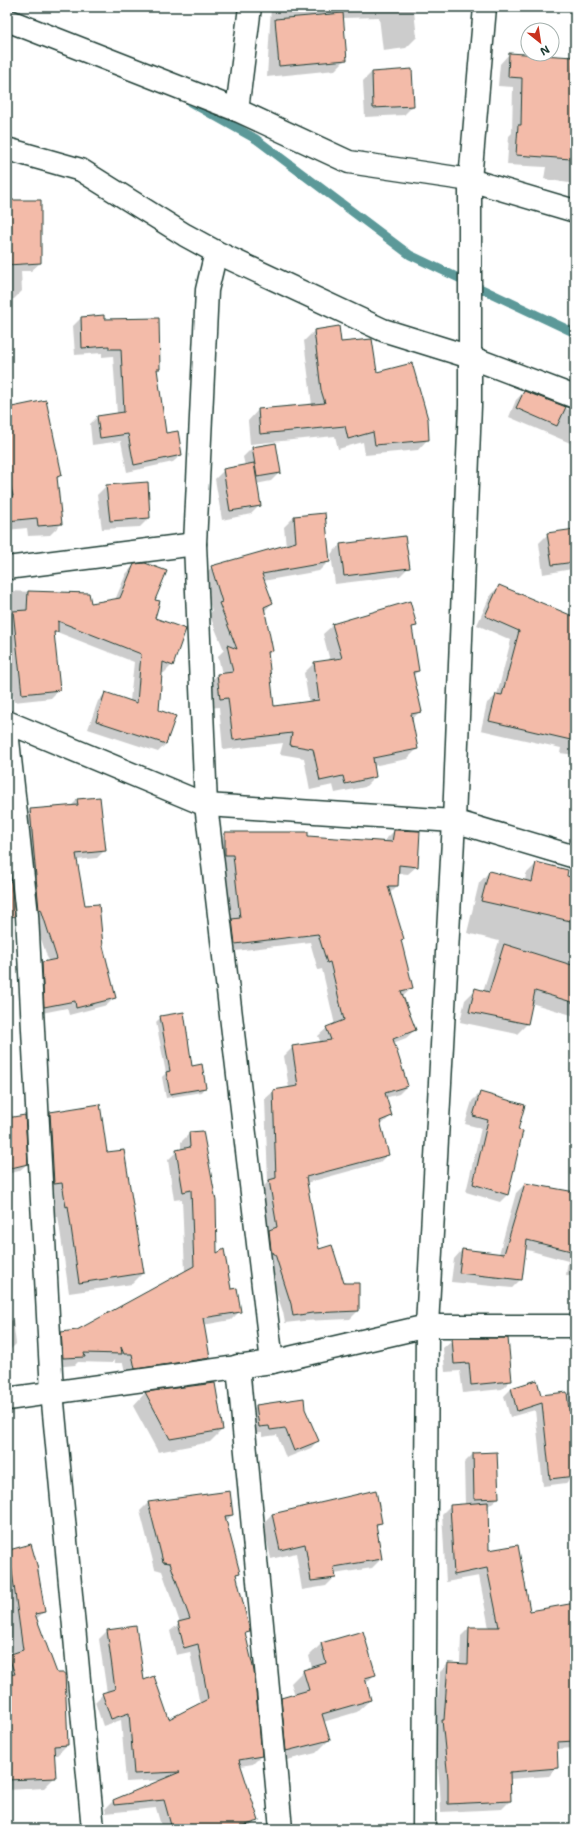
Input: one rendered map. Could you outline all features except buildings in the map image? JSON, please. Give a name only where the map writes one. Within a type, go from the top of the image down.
[{"type":"street","points":[[237,110],[250,7]]},
{"type":"street","points":[[424,1829],[427,1326],[454,821],[470,404],[470,180],[484,7]]},
{"type":"street","points":[[7,20],[237,110],[349,162],[470,180],[575,211]]},
{"type":"street","points":[[7,148],[81,170],[185,236],[383,330],[470,357],[575,397]]},
{"type":"street","points":[[216,252],[208,290],[195,544],[206,805],[272,1362]]},
{"type":"street","points":[[7,568],[195,544]]},
{"type":"street","points":[[7,722],[206,805],[454,821],[575,857]]},
{"type":"street","points":[[7,731],[27,915],[52,1392],[93,1829]]},
{"type":"street","points":[[7,1399],[272,1362],[427,1326],[575,1326]]},
{"type":"street","points":[[238,1366],[281,1829]]},
{"type":"waterway","points":[[190,102],[256,139],[410,255],[575,333]]}]
